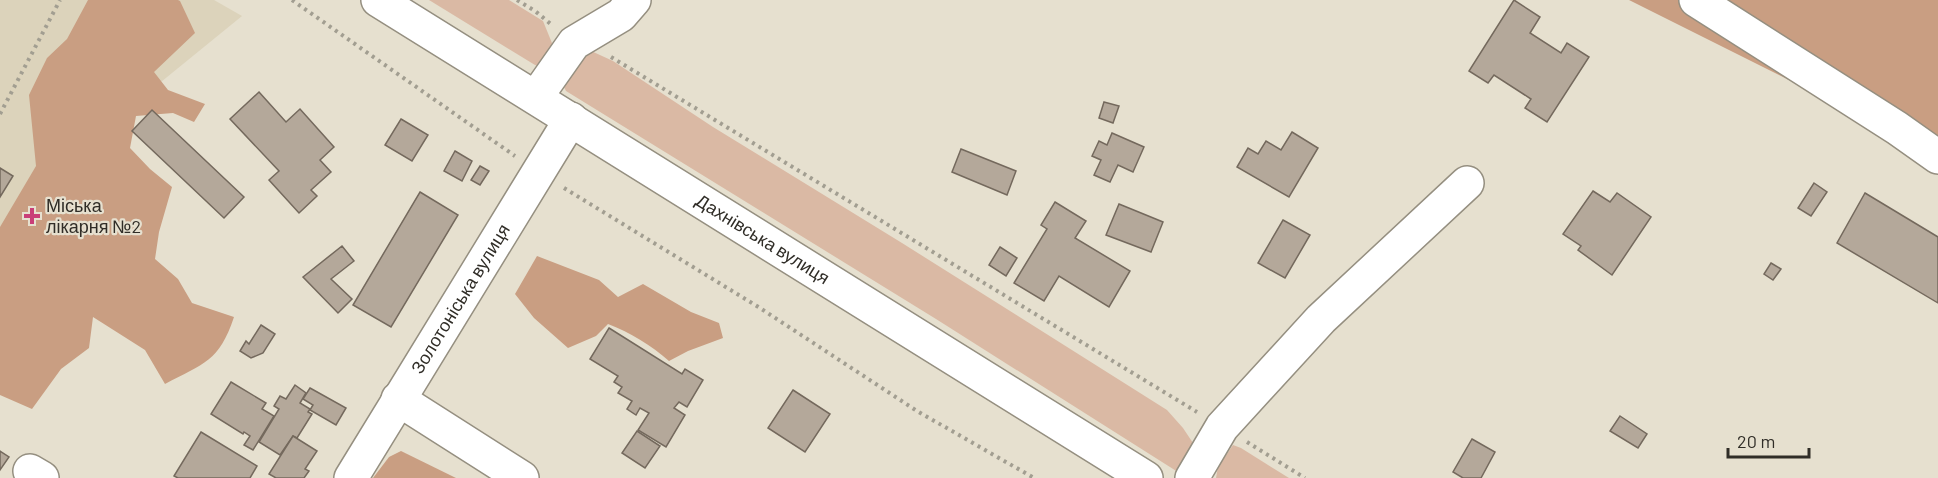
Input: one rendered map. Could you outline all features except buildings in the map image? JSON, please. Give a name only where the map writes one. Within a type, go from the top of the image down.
[{"type":"main road","name":"Дахнівська вулиця","points":[[378,0],[571,118],[1146,478]]},
{"type":"main road","points":[[536,97],[574,43],[621,15],[634,0]]},
{"type":"main road","points":[[1696,0],[1897,128],[1938,157]]},
{"type":"main road","name":"Золотоніська вулиця","points":[[351,478],[571,118]]},
{"type":"main road","points":[[1192,478],[1222,427],[1321,319],[1467,183]]},
{"type":"main road","points":[[398,399],[522,478]]},
{"type":"path","points":[[0,114],[60,0]]},
{"type":"path","points":[[292,0],[537,171],[760,308],[917,411],[1034,478]]},
{"type":"path","points":[[517,0],[535,11],[574,43],[598,50],[649,79],[1305,478]]},
{"type":"shaded area","name":"Міська лікарня №2","points":[[0,0],[214,0],[242,16],[129,108],[0,324]]},
{"type":"shaded area","points":[[88,0],[178,0],[195,33],[154,72],[168,90],[205,104],[194,122],[173,113],[136,116],[130,148],[172,187],[159,232],[155,259],[178,279],[192,303],[234,317],[222,344],[208,360],[165,384],[145,350],[93,317],[89,348],[61,369],[32,409],[0,395],[0,227],[36,166],[29,95],[47,58],[67,39]]},
{"type":"shaded area","points":[[429,0],[509,0],[543,21],[554,48],[544,68],[535,65]]},
{"type":"shaded area","points":[[1629,0],[1938,0],[1938,152],[1835,103]]},
{"type":"shaded area","points":[[589,50],[613,61],[713,127],[1167,410],[1195,446],[1181,474],[936,319],[566,91],[561,81]]},
{"type":"shaded area","points":[[537,256],[599,280],[618,297],[643,284],[691,312],[719,323],[723,338],[669,361],[640,340],[608,324],[596,336],[568,348],[534,318],[515,294]]},
{"type":"shaded area","points":[[1233,445],[1289,478],[1216,478],[1218,467]]},
{"type":"shaded area","points":[[401,451],[456,478],[373,478],[389,457]]},
{"type":"place","name":"Міська лікарня №2","points":[[32,216]]}]
